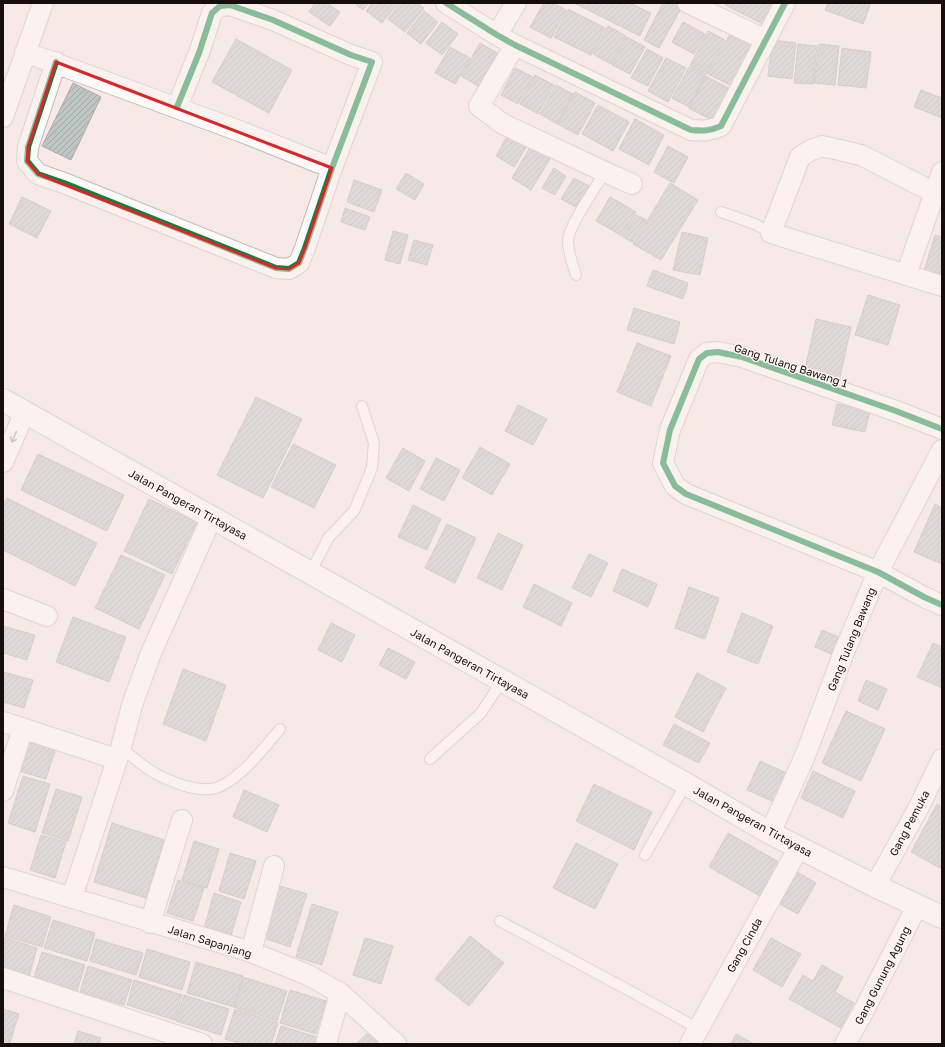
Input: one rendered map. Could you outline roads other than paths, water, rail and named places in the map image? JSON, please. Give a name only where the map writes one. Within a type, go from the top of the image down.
[{"type":"main road","name":"Jalan Pangeran Tirtayasa","points":[[10,407],[212,517],[686,784],[770,833],[942,918]]},
{"type":"street","points":[[3,117],[43,3]]},
{"type":"street","points":[[446,3],[497,35],[515,44],[691,130],[705,131],[721,126],[784,3]]},
{"type":"street","points":[[497,35],[516,3]]},
{"type":"street","points":[[688,3],[766,40]]},
{"type":"street","points":[[56,62],[28,147],[27,160],[38,174],[276,268],[289,269],[299,263],[332,168],[372,62],[351,55],[272,20],[230,5],[220,6],[212,14],[199,53],[177,107]]},
{"type":"street","points":[[515,44],[479,106],[504,124],[632,184]]},
{"type":"street","points":[[25,52],[177,107],[332,168]]},
{"type":"street","points":[[935,193],[860,155],[822,146],[811,150],[800,157],[771,233],[942,286]]},
{"type":"street","points":[[906,275],[942,172]]},
{"type":"street","name":"Gang Tulang Bawang 1","points":[[942,429],[882,406],[742,357],[718,352],[707,353],[699,359],[670,430],[663,463],[675,486],[693,497],[878,572],[942,605]]},
{"type":"street","points":[[3,462],[10,407]]},
{"type":"street","name":"Gang Tulang Bawang","points":[[770,833],[805,756],[844,652],[878,572],[942,450]]},
{"type":"street","points":[[72,897],[119,753],[132,705],[151,653],[212,517]]},
{"type":"street","points":[[3,600],[47,616]]},
{"type":"street","points":[[3,722],[119,753]]},
{"type":"street","points":[[3,791],[23,728]]},
{"type":"street","name":"Gang Pemuka","points":[[875,886],[920,805],[942,759]]},
{"type":"street","points":[[150,923],[182,820]]},
{"type":"street","name":"Gang Cinda","points":[[694,1036],[798,847]]},
{"type":"street","points":[[251,952],[274,866]]},
{"type":"street","name":"Jalan Sapanjang","points":[[3,877],[72,897],[150,923],[251,952],[308,975],[340,993],[396,1044]]},
{"type":"street","name":"Gang Gunung Agung","points":[[845,1044],[861,1016],[917,906]]},
{"type":"street","points":[[3,978],[202,1044]]},
{"type":"street","points":[[326,1044],[340,993]]},
{"type":"lane","points":[[576,275],[568,240],[579,214],[605,172]]},
{"type":"lane","points":[[721,212],[756,224],[771,233]]},
{"type":"lane","points":[[310,573],[328,537],[354,511],[372,468],[374,443],[362,406]]},
{"type":"lane","points":[[430,759],[481,713],[502,681]]},
{"type":"lane","points":[[119,753],[162,776],[181,784],[205,790],[222,786],[242,770],[258,756],[280,729]]},
{"type":"lane","points":[[645,855],[686,784]]},
{"type":"lane","points":[[500,921],[624,987],[694,1036]]}]
